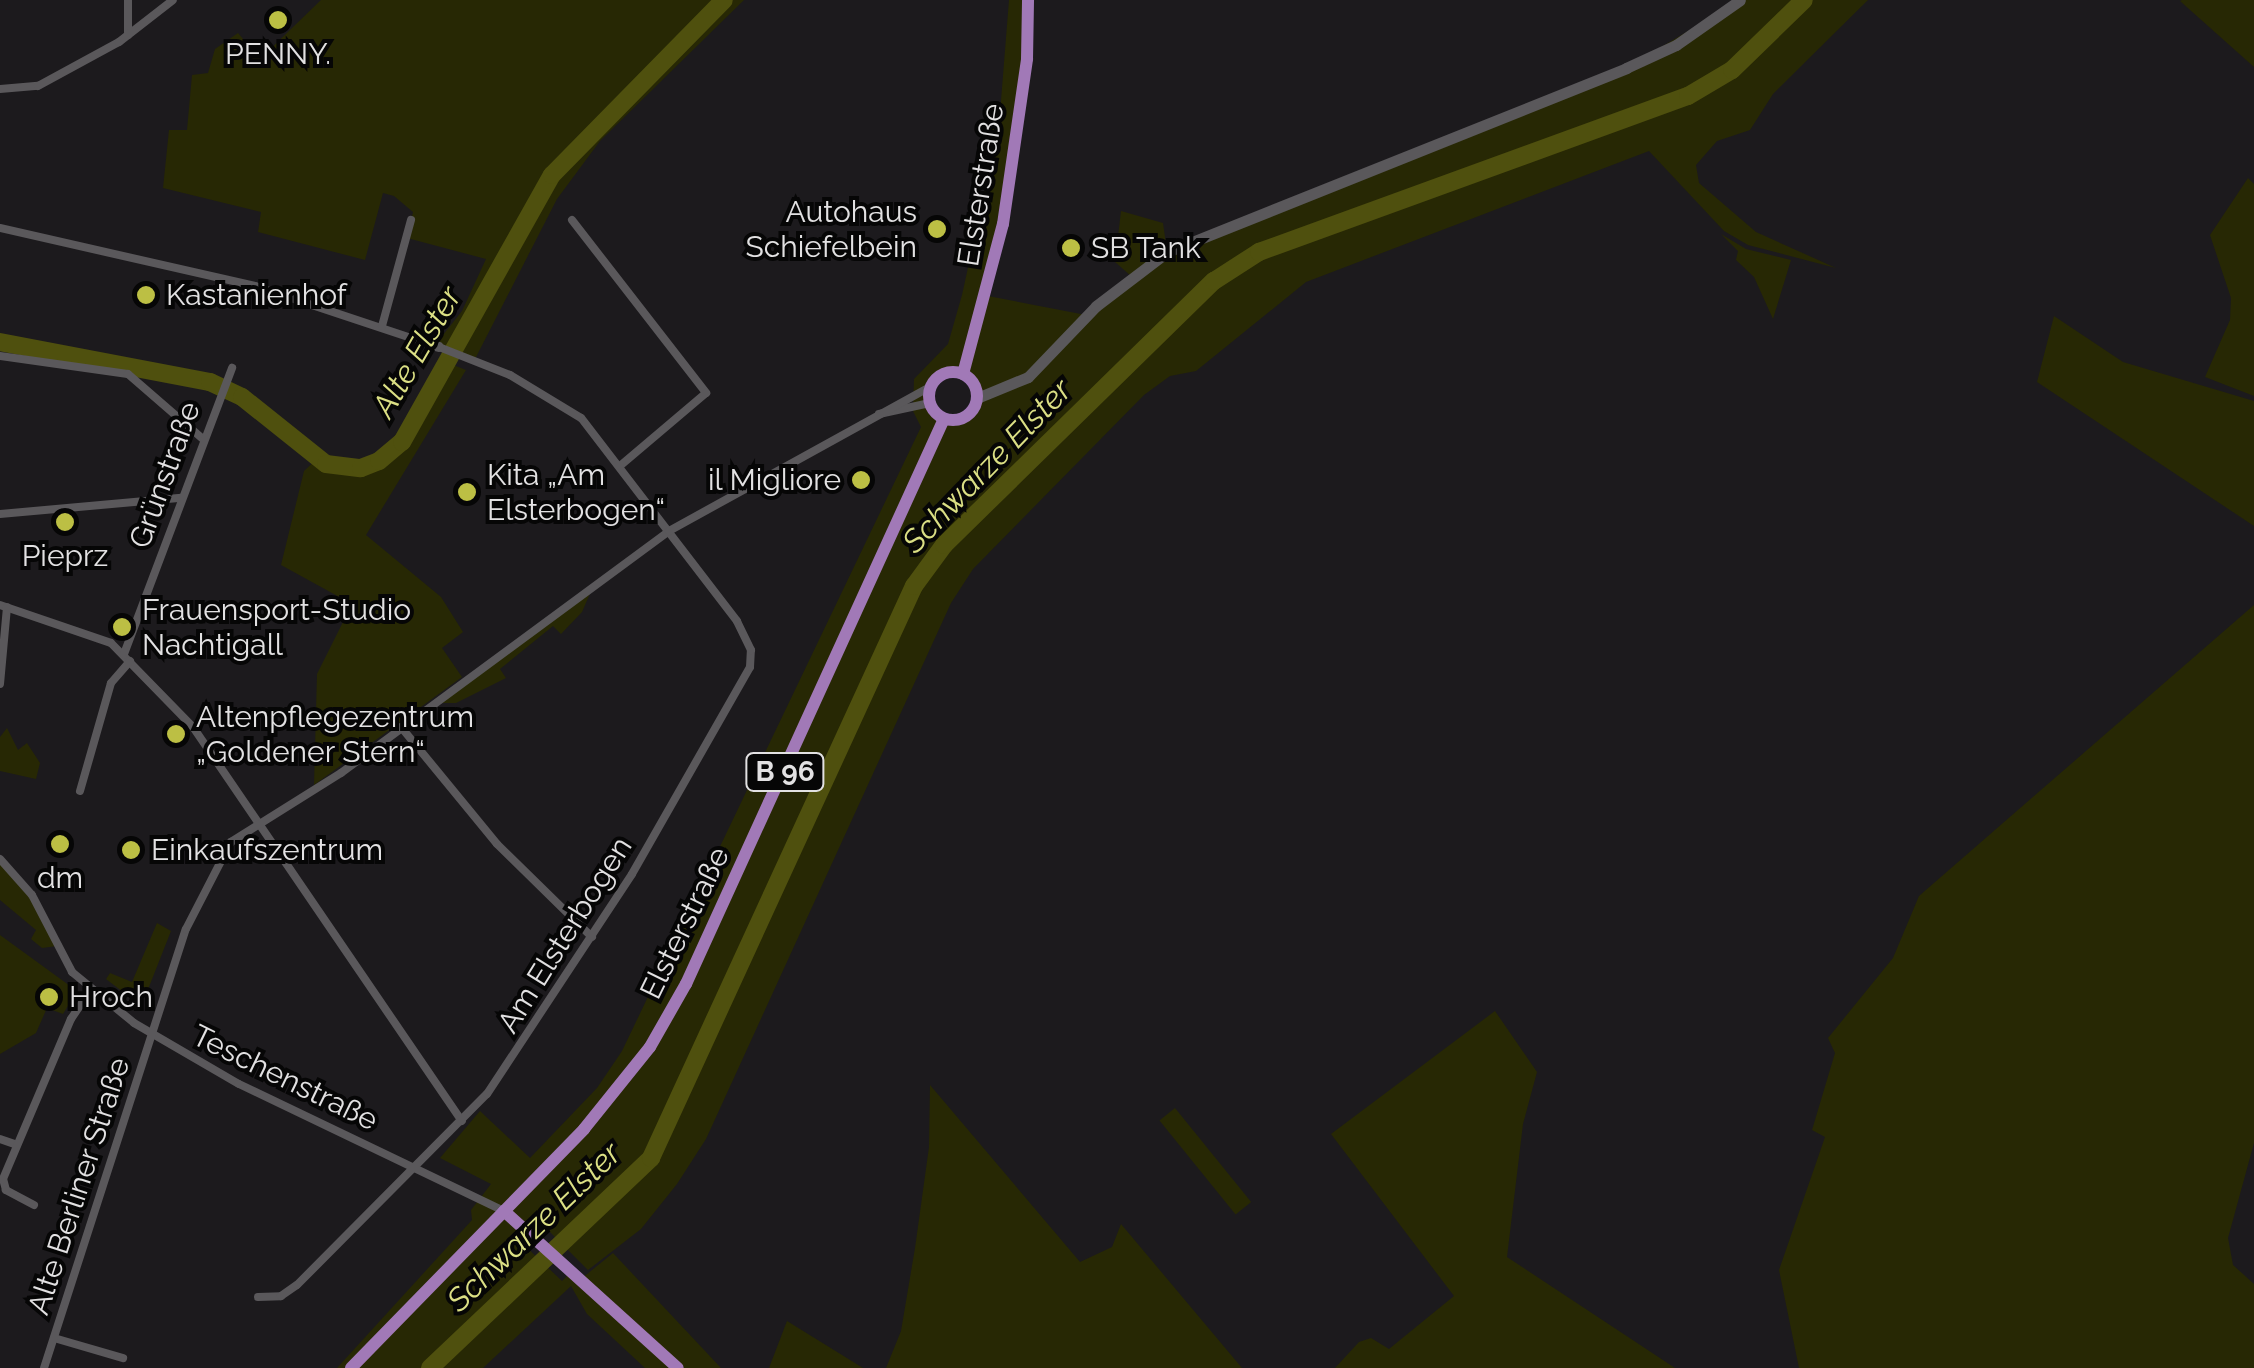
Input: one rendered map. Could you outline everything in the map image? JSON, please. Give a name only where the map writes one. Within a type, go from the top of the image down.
[{"type":"main road","name":"Elsterstraße","points":[[963,374],[1003,224],[1028,0]]},
{"type":"main road","points":[[978,398],[963,374],[942,375],[932,386],[930,403],[944,419],[968,416],[978,398],[1028,377],[1096,306],[1167,252],[1626,68],[1676,45],[1740,0]]},
{"type":"main road","name":"Elsterstraße","points":[[351,1368],[624,1083],[668,1017],[944,419]]},
{"type":"main road","points":[[504,1211],[678,1368]]},
{"type":"street","points":[[128,0],[128,35]]},
{"type":"street","points":[[0,90],[38,86],[128,35],[173,0]]},
{"type":"street","points":[[382,326],[411,220]]},
{"type":"street","points":[[572,220],[706,393],[620,465]]},
{"type":"street","name":"Am Elsterbogen","points":[[0,228],[255,286],[382,326],[466,358],[571,409],[620,465],[744,631],[750,667],[592,937],[512,1061],[419,1168],[298,1285],[272,1298],[258,1297]]},
{"type":"street","points":[[0,356],[128,374],[202,438]]},
{"type":"street","name":"Grünstraße","points":[[80,791],[112,683],[127,657],[202,438],[223,381],[232,368]]},
{"type":"street","name":"Alte Berliner Straße","points":[[44,1368],[151,1034],[212,872],[232,842],[310,794],[669,531],[932,386]]},
{"type":"street","name":"Alte Berliner Straße","points":[[870,418],[930,403]]},
{"type":"street","points":[[0,514],[181,498]]},
{"type":"street","points":[[0,684],[4,606],[90,633],[127,657],[200,735],[462,1121]]},
{"type":"street","points":[[401,728],[497,844],[592,937]]},
{"type":"street","name":"Teschenstraße","points":[[0,859],[32,895],[64,961],[90,991],[151,1034],[504,1211]]},
{"type":"street","points":[[34,1205],[3,1185],[71,1020],[90,991]]},
{"type":"street","points":[[0,1139],[17,1145]]},
{"type":"street","points":[[54,1338],[123,1358]]},
{"type":"shaded area","points":[[321,0],[744,0],[600,141],[557,199],[474,361],[435,345],[462,311],[486,259],[407,238],[413,212],[394,196],[383,193],[365,260],[258,232],[261,212],[163,188],[169,130],[187,130],[192,75],[208,73],[215,49],[238,33],[260,59]]},
{"type":"shaded area","points":[[1009,0],[1027,0],[1025,59],[988,296],[1086,315],[1131,276],[1115,262],[1121,211],[1163,223],[1167,251],[1626,68],[1740,0],[1868,0],[1773,94],[1750,130],[1717,141],[1696,165],[1699,183],[1756,232],[1836,268],[1748,245],[1724,231],[1649,151],[1306,282],[1196,371],[1170,376],[1144,395],[973,569],[951,603],[706,1139],[677,1184],[641,1229],[588,1270],[541,1223],[522,1243],[562,1281],[572,1271],[581,1279],[613,1253],[721,1368],[645,1368],[587,1314],[571,1286],[483,1368],[337,1368],[472,1220],[471,1210],[491,1184],[440,1158],[480,1111],[530,1158],[597,1088],[622,1051],[921,427],[913,411],[914,379],[948,344],[985,190],[988,133],[1000,113]],"holes":[[[956,372],[974,384],[978,398],[968,416],[954,421],[937,415],[929,393],[935,379]]]},
{"type":"shaded area","points":[[2182,0],[2254,0],[2254,67],[2180,1]]},
{"type":"shaded area","points":[[2248,178],[2254,184],[2254,396],[2205,377],[2230,320],[2231,298],[2210,235]]},
{"type":"shaded area","points":[[1721,234],[1746,249],[1791,260],[1773,319],[1754,277],[1736,260],[1738,251]]},
{"type":"shaded area","points":[[2054,316],[2123,362],[2254,401],[2254,526],[2037,382]]},
{"type":"shaded area","points":[[448,363],[466,370],[366,535],[441,597],[463,632],[442,648],[462,677],[314,785],[317,674],[352,604],[281,565],[304,471],[317,459],[361,468],[389,455]]},
{"type":"shaded area","points":[[595,582],[582,612],[561,634],[553,626],[500,669],[506,678],[456,703],[432,703]]},
{"type":"shaded area","points":[[2254,605],[2254,1143],[2228,1238],[2233,1265],[2254,1284],[2254,1368],[1799,1368],[1779,1270],[1825,1137],[1812,1130],[1835,1053],[1828,1038],[1893,958],[1919,896]]},
{"type":"shaded area","points":[[7,728],[18,750],[27,743],[40,763],[36,779],[0,771],[0,737]]},
{"type":"shaded area","points":[[0,859],[17,875],[57,946],[42,948],[31,939],[36,930],[0,900]]},
{"type":"shaded area","points":[[157,923],[171,931],[147,992],[136,1002],[106,979],[110,973],[132,982]]},
{"type":"shaded area","points":[[0,935],[77,991],[63,1014],[47,1008],[36,1033],[0,1054]]},
{"type":"shaded area","points":[[1495,1011],[1537,1072],[1523,1124],[1507,1257],[1675,1368],[1335,1368],[1359,1342],[1371,1338],[1389,1349],[1454,1296],[1331,1134]]},
{"type":"shaded area","points":[[930,1085],[1080,1262],[1112,1247],[1121,1224],[1242,1368],[886,1368],[901,1331],[915,1248],[929,1147]]},
{"type":"shaded area","points":[[1175,1108],[1251,1202],[1236,1215],[1159,1121]]},
{"type":"shaded area","points":[[787,1321],[863,1368],[769,1368]]},
{"type":"waterway","name":"Alte Elster","points":[[0,342],[210,382],[242,397],[326,464],[361,468],[379,461],[402,442],[552,175],[724,0]]},
{"type":"waterway","name":"Schwarze Elster","points":[[430,1368],[651,1158],[914,586],[944,545],[1214,281],[1259,252],[1688,96],[1732,70],[1804,0]]},
{"type":"place","name":"PENNY.","points":[[278,20]]},
{"type":"place","name":"Autohaus Schiefelbein","points":[[937,229]]},
{"type":"place","name":"SB Tank","points":[[1071,248]]},
{"type":"place","name":"Kastanienhof","points":[[146,295]]},
{"type":"place","name":"il Migliore","points":[[861,480]]},
{"type":"place","name":"Kita „Am Elsterbogen“","points":[[467,492]]},
{"type":"place","name":"Pieprz","points":[[65,522]]},
{"type":"place","name":"Frauensport-Studio Nachtigall","points":[[122,627]]},
{"type":"place","name":"Altenpflegezentrum „Goldener Stern“","points":[[176,734]]},
{"type":"place","name":"dm","points":[[60,844]]},
{"type":"place","name":"Einkaufszentrum","points":[[131,850]]},
{"type":"place","name":"Hroch","points":[[49,997]]}]
